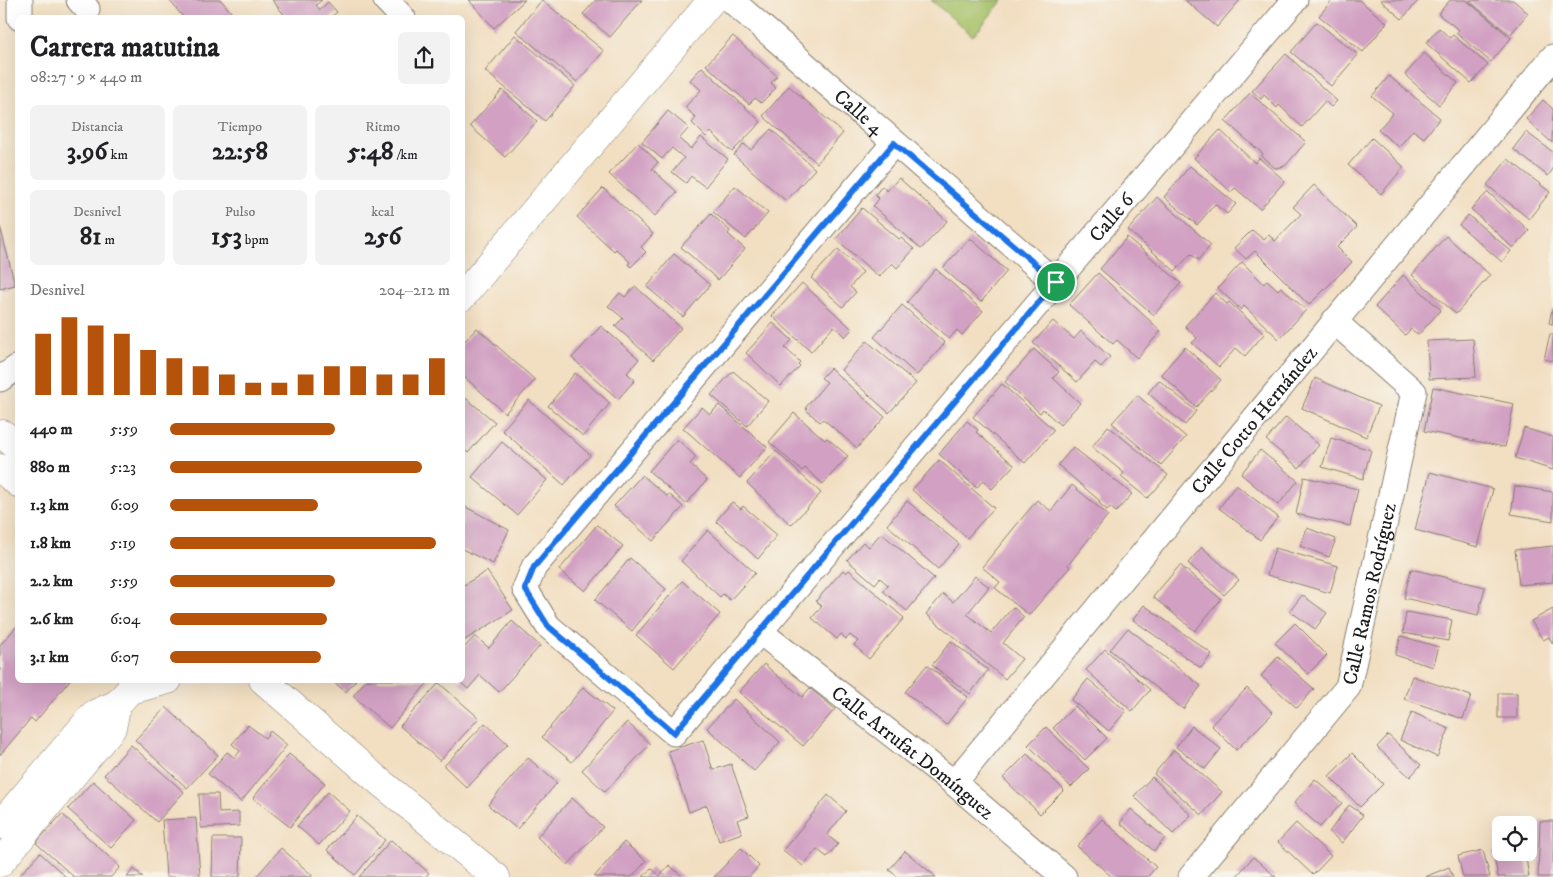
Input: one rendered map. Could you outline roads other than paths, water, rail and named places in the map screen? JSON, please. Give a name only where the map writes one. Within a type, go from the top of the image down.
[{"type":"street","points":[[20,0],[20,15]]},
{"type":"street","points":[[465,293],[712,0]]},
{"type":"street","name":"Calle 4","points":[[731,0],[1056,282]]},
{"type":"street","name":"Calle 6","points":[[894,143],[534,567],[525,589],[548,626],[674,733],[1295,0]]},
{"type":"street","name":"Calle Cotto Hernández","points":[[954,783],[1553,57]]},
{"type":"street","name":"Calle Ramos Rodríguez","points":[[1191,877],[1348,687],[1414,392],[1334,321]]},
{"type":"street","points":[[0,380],[15,369]]},
{"type":"street","points":[[0,435],[3,434],[15,445]]},
{"type":"street","points":[[0,468],[15,481]]},
{"type":"street","name":"Calle Arrufat Domínguez","points":[[759,631],[954,783],[1064,877]]},
{"type":"street","points":[[0,825],[94,714],[130,688],[154,683]]},
{"type":"street","points":[[266,683],[380,782],[496,877]]},
{"type":"street","points":[[0,863],[112,728],[130,688]]}]
